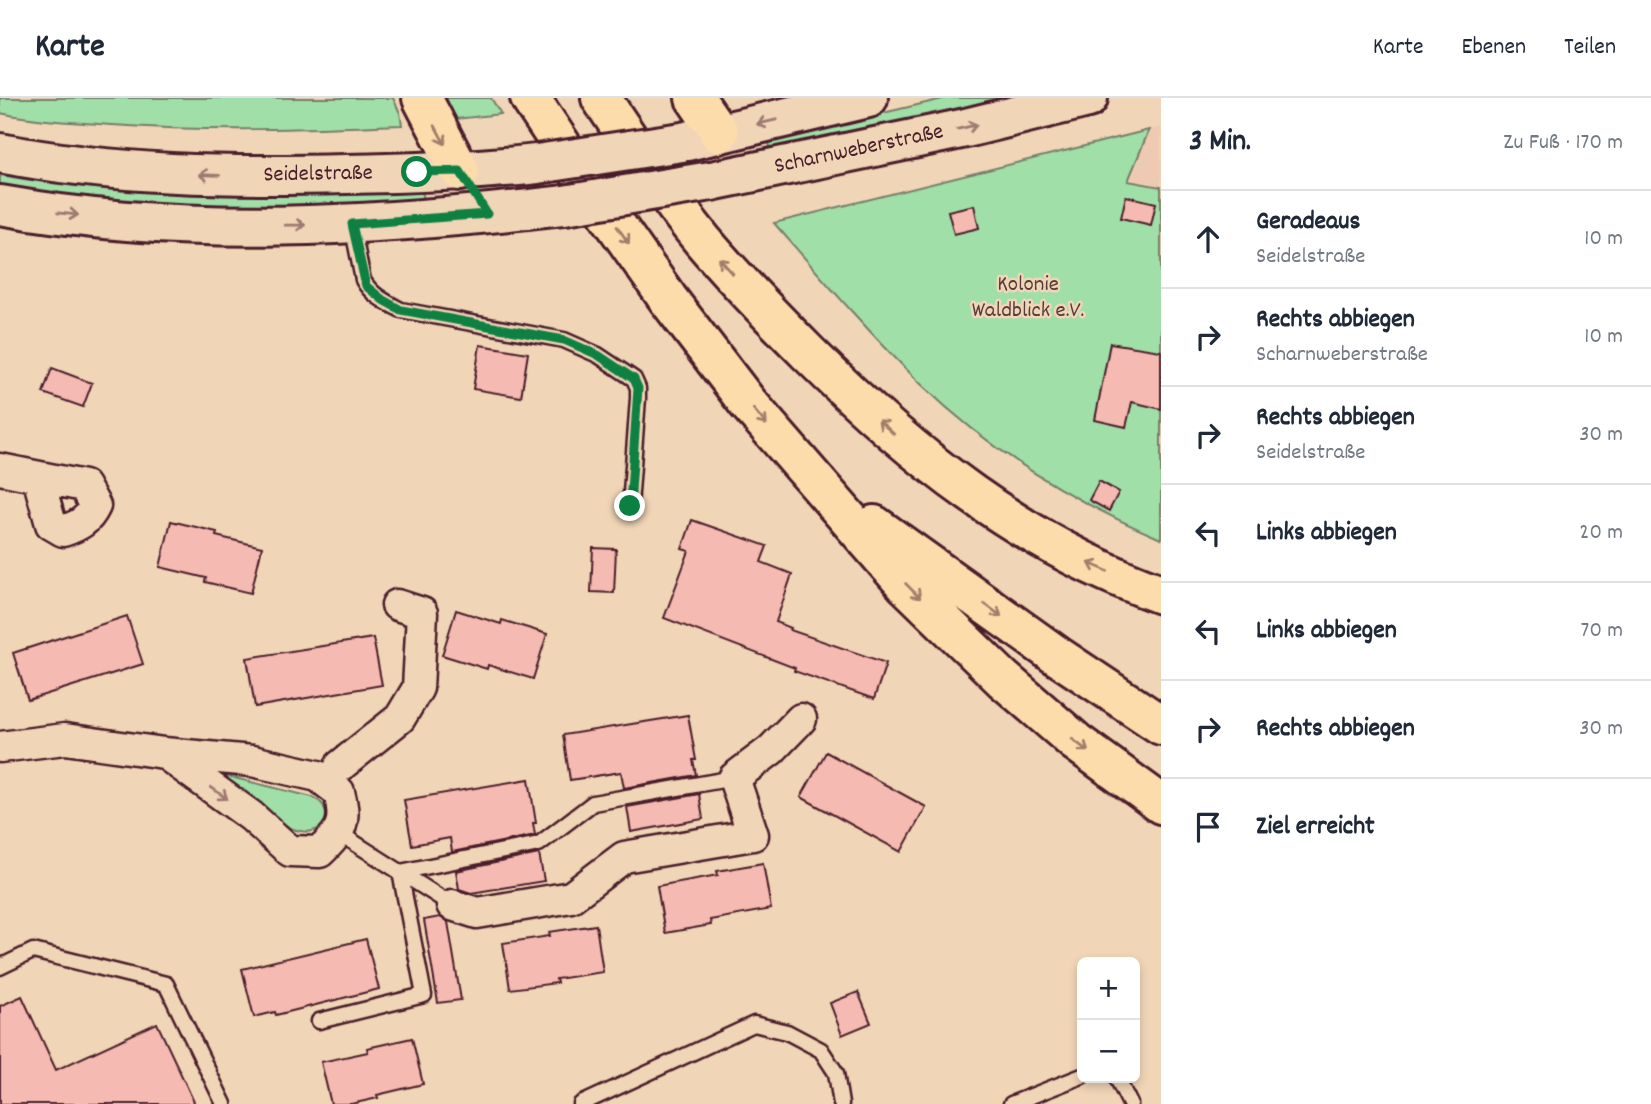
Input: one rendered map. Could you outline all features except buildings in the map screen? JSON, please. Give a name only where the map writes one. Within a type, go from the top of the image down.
[{"type":"highway","points":[[422,98],[460,171]]},
{"type":"highway","points":[[530,98],[668,299],[747,402],[906,585],[1003,679],[1076,742],[1161,804]]},
{"type":"highway","points":[[601,98],[703,240],[761,305],[888,429],[938,470],[1012,520],[1080,559],[1161,594]]},
{"type":"highway","points":[[695,98],[719,133]]},
{"type":"highway","points":[[938,470],[981,518]]},
{"type":"highway","points":[[818,485],[1056,655],[1161,725]]},
{"type":"main road","name":"Scharnweberstraße","points":[[719,133],[868,98]]},
{"type":"main road","name":"Scharnweberstraße","points":[[722,178],[965,128],[1088,98]]},
{"type":"main road","name":"Seidelstraße","points":[[0,153],[39,161],[140,172],[248,177],[460,171],[537,164],[682,142],[719,133]]},
{"type":"main road","points":[[0,205],[120,220],[228,227],[352,224],[487,214],[564,205],[722,178],[719,133]]},
{"type":"main road","points":[[460,171],[487,214]]},
{"type":"street","points":[[0,469],[38,478]]},
{"type":"street","points":[[0,747],[65,739],[164,753],[252,761],[318,776],[331,773],[400,718],[418,688],[422,613],[397,605]]},
{"type":"street","points":[[452,905],[477,913],[571,897],[624,857],[753,835],[734,778],[771,750],[801,719]]},
{"type":"street","points":[[164,753],[251,816],[290,851],[320,852],[339,833],[345,813],[340,792],[331,773]]},
{"type":"lane","points":[[352,224],[363,280],[368,288],[383,300],[401,310],[564,340],[598,355],[634,379],[638,388],[630,506]]},
{"type":"lane","points":[[400,872],[539,844],[593,803],[734,778]]},
{"type":"lane","points":[[339,833],[452,905]]},
{"type":"lane","points":[[319,1021],[424,995],[400,872]]},
{"type":"lane","points":[[0,967],[33,951],[166,984],[224,1104]]},
{"type":"lane","points":[[581,1104],[754,1024],[787,1032],[821,1050],[836,1073],[841,1104]]},
{"type":"lane","points":[[1011,1104],[1077,1078]]},
{"type":"lane","points":[[1120,1083],[1130,1104]]},
{"type":"shaded area","points":[[1161,127],[1161,187],[1128,181],[1149,130]]},
{"type":"green space","points":[[0,98],[393,98],[402,125],[221,129],[112,125],[42,120],[0,113]]},
{"type":"green space","points":[[446,98],[491,98],[501,114],[456,119]]},
{"type":"green space","points":[[947,98],[1000,98],[772,153],[768,140]]},
{"type":"green space","name":"Kolonie Waldblick e.V.","points":[[1149,130],[1128,181],[1161,187],[1161,539],[1065,491],[975,431],[902,365],[774,223]]},
{"type":"green space","points":[[0,175],[157,193],[262,195],[421,189],[426,205],[240,211],[0,191]]},
{"type":"green space","points":[[210,772],[312,797],[323,806],[326,820],[319,828],[310,832],[290,828]]},
{"type":"route","points":[[417,172],[460,171],[487,214],[352,224],[366,286],[401,310],[564,340],[598,355],[634,379],[638,388],[630,506]]}]
